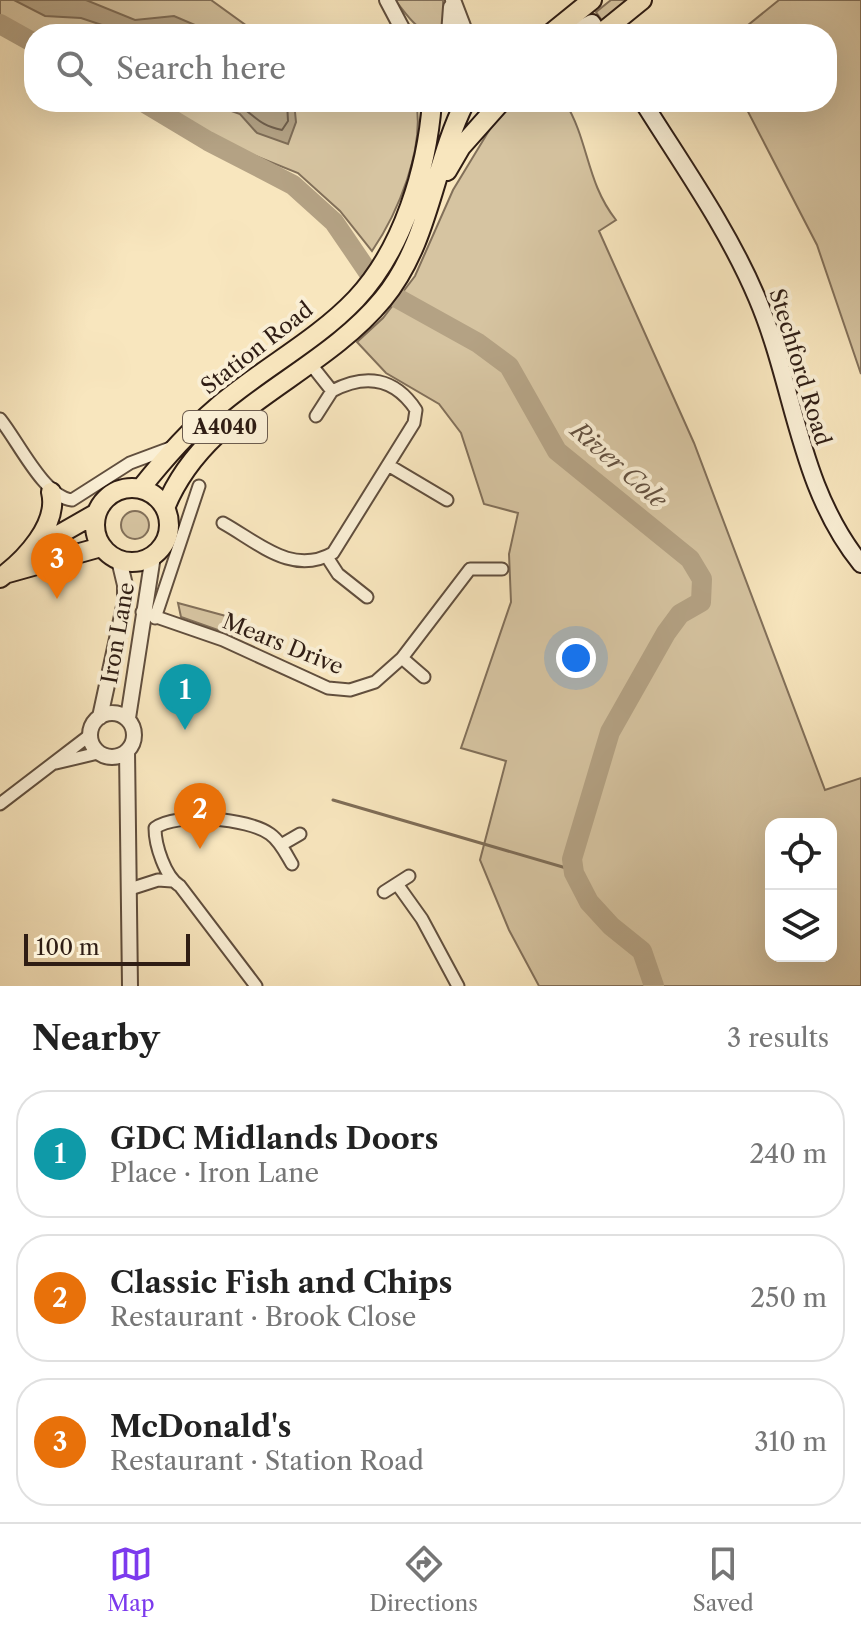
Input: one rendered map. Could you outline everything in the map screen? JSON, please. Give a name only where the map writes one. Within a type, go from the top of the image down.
[{"type":"main road","points":[[562,24],[592,0]]},
{"type":"main road","points":[[612,24],[642,0]]},
{"type":"main road","name":"Station Road","points":[[170,448],[217,408],[306,343],[358,297],[382,264],[412,198],[431,112]]},
{"type":"main road","name":"A4040","points":[[436,190],[453,125],[460,112]]},
{"type":"main road","points":[[436,190],[461,147],[492,112]]},
{"type":"main road","name":"Stechford Road","points":[[649,112],[736,254],[757,297],[807,466],[836,527],[861,564]]},
{"type":"main road","name":"Station Road","points":[[309,362],[360,325],[399,276],[436,190]]},
{"type":"main road","name":"A4040","points":[[165,508],[185,467],[210,439],[309,362]]},
{"type":"main road","name":"A4040","points":[[141,488],[170,448]]},
{"type":"main road","points":[[127,487],[141,488],[151,493],[165,508],[168,534],[153,556],[137,562],[119,560],[101,547],[94,526],[95,514],[102,501],[113,492],[127,487]]},
{"type":"main road","points":[[26,553],[51,518],[55,505],[51,492]]},
{"type":"main road","points":[[2,573],[26,553],[95,514]]},
{"type":"main road","points":[[2,573],[101,547]]},
{"type":"street","points":[[387,0],[400,24]]},
{"type":"street","points":[[450,24],[452,0]]},
{"type":"street","points":[[452,0],[462,24]]},
{"type":"street","points":[[309,362],[332,391]]},
{"type":"street","points":[[223,523],[291,561],[317,562],[333,553],[414,423],[416,410],[408,398],[383,380],[366,380],[332,391],[316,416]]},
{"type":"street","points":[[0,419],[51,492]]},
{"type":"street","name":"Station Road","points":[[51,492],[72,500],[130,463],[170,448]]},
{"type":"street","points":[[388,465],[447,500]]},
{"type":"street","points":[[149,615],[190,500],[199,486]]},
{"type":"street","name":"Iron Lane","points":[[128,718],[149,615],[153,556]]},
{"type":"street","points":[[327,557],[338,574],[367,597]]},
{"type":"street","name":"Iron Lane","points":[[100,717],[125,602],[125,585],[119,560]]},
{"type":"street","name":"Mears Drive","points":[[149,615],[223,640],[338,691],[365,687],[402,658],[470,569],[502,569]]},
{"type":"street","points":[[402,658],[424,677]]},
{"type":"street","points":[[0,804],[90,735],[100,717],[112,713],[128,718],[135,734],[127,751],[130,986]]},
{"type":"street","points":[[90,735],[91,744],[103,755],[127,792]]},
{"type":"street","points":[[56,763],[127,751]]},
{"type":"street","points":[[172,881],[155,839],[155,828],[182,817],[261,828],[281,845],[292,864]]},
{"type":"street","points":[[281,845],[300,834]]},
{"type":"street","points":[[384,892],[409,876]]},
{"type":"street","points":[[130,889],[158,880],[172,881],[180,886],[256,986]]},
{"type":"street","points":[[397,884],[422,919],[458,986]]},
{"type":"shaded area","points":[[0,0],[211,0],[244,24],[24,24],[24,28],[0,15]]},
{"type":"shaded area","points":[[395,0],[443,0],[444,24],[414,23]]},
{"type":"shaded area","points":[[611,0],[635,0],[603,22],[596,12]]},
{"type":"shaded area","points":[[779,0],[861,0],[861,374],[817,245],[748,112],[837,112],[837,24],[749,24]]},
{"type":"shaded area","points":[[173,112],[417,112],[417,139],[407,180],[391,218],[372,251],[340,211],[298,173],[228,145]]},
{"type":"shaded area","points":[[505,112],[570,112],[599,191],[616,220],[599,231],[694,443],[825,790],[861,778],[861,986],[539,986],[509,930],[480,860],[506,761],[461,748],[511,602],[509,554],[518,513],[484,504],[461,433],[439,404],[386,373],[357,342],[383,318],[415,276],[453,190],[493,124]]},
{"type":"shaded area","points":[[135,511],[145,515],[149,525],[145,535],[135,539],[125,535],[121,525],[125,515]]},
{"type":"shaded area","points":[[178,603],[237,619],[232,635],[181,617]]},
{"type":"water","points":[[14,0],[86,0],[135,20],[174,16],[193,24],[99,24],[81,18],[45,16]]},
{"type":"water","points":[[234,112],[295,112],[296,122],[288,144],[257,133]]},
{"type":"waterway","name":"River Cole","points":[[0,24],[24,37]]},
{"type":"waterway","name":"River Cole","points":[[160,112],[293,185],[334,222],[379,288],[478,343],[509,366],[557,451],[690,559],[702,579],[701,602],[680,614],[666,633],[610,732],[572,859],[574,873],[589,902],[611,926],[642,951],[654,986]]},
{"type":"waterway","points":[[333,800],[573,870]]},
{"type":"place","name":"McDonald's","points":[[57,599]]},
{"type":"place","name":"GDC Midlands Doors","points":[[185,730]]},
{"type":"place","name":"Classic Fish and Chips","points":[[200,849]]}]
